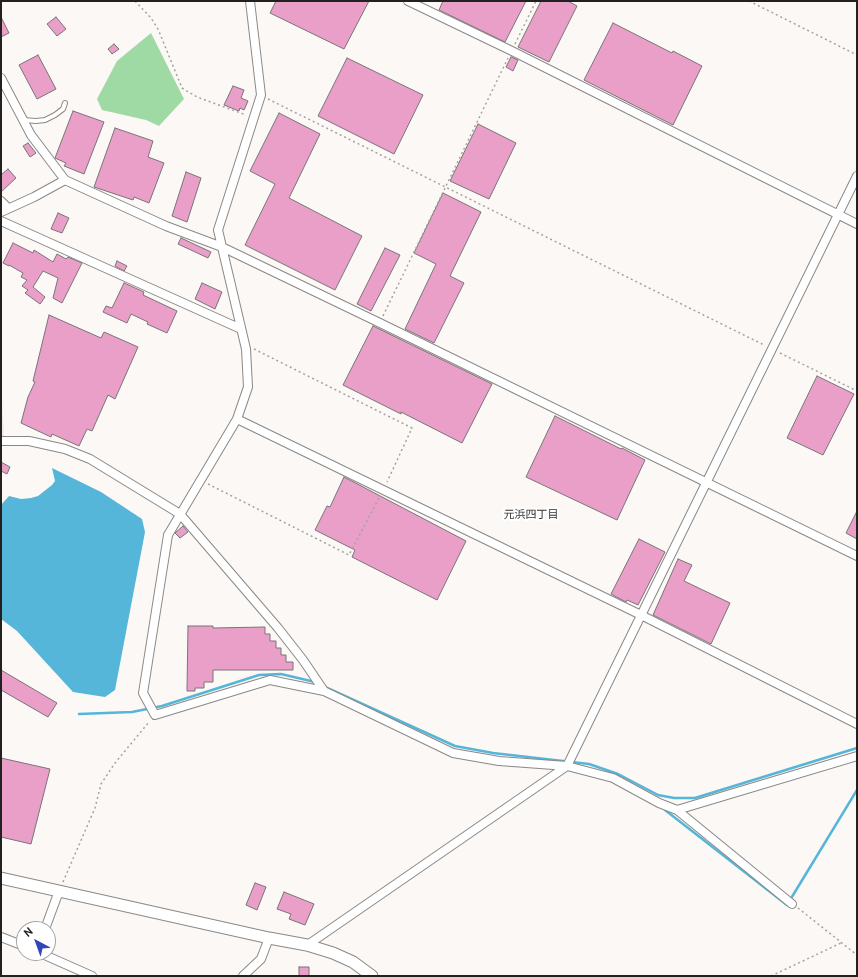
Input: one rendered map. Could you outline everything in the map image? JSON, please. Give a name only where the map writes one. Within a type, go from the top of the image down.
[{"type":"street","points":[[250,1],[261,95],[218,230],[246,350],[248,387],[237,420],[168,535],[143,693],[155,715],[270,680],[324,691],[453,753],[499,761],[569,763],[613,778],[659,803],[677,810],[789,901]]},
{"type":"street","points":[[408,1],[512,51],[857,224]]},
{"type":"street","points":[[1,78],[23,120],[44,153],[65,180],[166,226],[222,247],[857,556]]},
{"type":"street","points":[[306,946],[569,763],[857,176]]},
{"type":"street","points":[[1,201],[5,210],[65,180]]},
{"type":"street","points":[[1,221],[241,329]]},
{"type":"street","points":[[237,420],[642,615],[857,724]]},
{"type":"street","points":[[1,441],[29,441],[41,443],[65,449],[90,459],[180,514],[278,628],[324,691]]},
{"type":"street","points":[[677,810],[857,756]]},
{"type":"street","points":[[1,878],[307,946],[333,953],[353,962],[372,976]]},
{"type":"street","points":[[48,921],[59,891]]},
{"type":"street","points":[[1,937],[16,943]]},
{"type":"street","points":[[243,976],[261,959],[269,938]]},
{"type":"street","points":[[56,960],[92,976]]},
{"type":"lane","points":[[23,120],[45,120],[63,108],[65,103]]},
{"type":"path","points":[[135,1],[151,18],[158,29],[182,88],[197,97],[254,117]]},
{"type":"path","points":[[380,323],[536,1]]},
{"type":"path","points":[[749,1],[857,55]]},
{"type":"path","points":[[261,95],[857,391]]},
{"type":"path","points":[[59,891],[95,808],[101,784],[155,715]]},
{"type":"path","points":[[789,901],[857,955]]},
{"type":"path","points":[[771,976],[841,943]]},
{"type":"shaded area","points":[[1,376],[4,436],[1,437]]},
{"type":"green space","points":[[151,33],[184,99],[159,126],[146,120],[102,110],[97,99],[117,61]]},
{"type":"water","points":[[52,468],[101,492],[142,519],[145,532],[115,690],[105,697],[73,692],[17,631],[1,619],[1,505],[9,496],[21,499],[38,496],[55,481]]},
{"type":"building","points":[[276,1],[369,1],[344,49],[270,13]]},
{"type":"building","points":[[443,1],[526,1],[505,42],[439,10]]},
{"type":"building","points":[[541,1],[568,1],[577,6],[549,62],[518,47]]},
{"type":"building","points":[[1,17],[9,33],[1,37]]},
{"type":"building","points":[[56,17],[66,29],[57,36],[47,24]]},
{"type":"building","points":[[613,23],[672,53],[673,51],[702,66],[673,125],[584,80]]},
{"type":"building","points":[[114,44],[119,49],[112,54],[108,49]]},
{"type":"building","points":[[38,55],[56,89],[37,99],[19,65]]},
{"type":"building","points":[[511,57],[518,60],[513,71],[506,67]]},
{"type":"building","points":[[347,58],[423,95],[394,154],[318,116]]},
{"type":"building","points":[[233,86],[244,90],[241,98],[248,101],[244,110],[240,108],[239,111],[224,105]]},
{"type":"building","points":[[73,111],[104,122],[84,174],[64,166],[66,163],[55,158]]},
{"type":"building","points":[[279,113],[320,134],[289,198],[362,236],[335,290],[245,245],[275,184],[250,171]]},
{"type":"building","points":[[478,124],[516,143],[489,199],[450,181]]},
{"type":"building","points":[[115,128],[153,141],[148,157],[164,163],[149,203],[134,197],[133,200],[94,187]]},
{"type":"building","points":[[28,143],[36,153],[30,157],[23,146]]},
{"type":"building","points":[[8,169],[16,178],[1,192],[1,175]]},
{"type":"building","points":[[186,172],[201,178],[187,222],[172,216]]},
{"type":"building","points":[[443,193],[481,212],[450,276],[464,283],[434,343],[405,329],[436,264],[414,253]]},
{"type":"building","points":[[58,213],[69,218],[62,233],[51,229]]},
{"type":"building","points":[[181,238],[211,252],[208,258],[178,244]]},
{"type":"building","points":[[13,243],[33,253],[34,250],[53,262],[57,254],[66,259],[68,257],[82,263],[62,303],[53,298],[58,278],[43,271],[33,287],[45,297],[40,304],[25,293],[28,290],[22,286],[27,280],[21,277],[23,273],[3,263]]},
{"type":"building","points":[[385,248],[400,255],[371,311],[357,304]]},
{"type":"building","points":[[117,261],[127,266],[124,271],[115,266]]},
{"type":"building","points":[[124,283],[144,292],[143,295],[177,311],[167,333],[147,324],[148,322],[131,314],[127,323],[103,312],[106,306],[112,308]]},
{"type":"building","points":[[202,283],[222,292],[215,309],[195,299]]},
{"type":"building","points":[[49,315],[101,338],[104,332],[138,347],[115,399],[108,395],[92,431],[87,429],[79,446],[52,434],[51,437],[21,423],[28,397],[35,382],[33,381]]},
{"type":"building","points":[[373,326],[492,384],[462,443],[343,385]]},
{"type":"building","points":[[817,376],[854,394],[823,455],[787,438]]},
{"type":"building","points":[[555,416],[645,460],[617,520],[526,477]]},
{"type":"building","points":[[1,462],[10,467],[7,474],[1,471]]},
{"type":"building","points":[[344,477],[466,541],[437,600],[352,557],[355,550],[315,530],[327,506],[330,507]]},
{"type":"building","points":[[857,511],[857,539],[846,533]]},
{"type":"building","points":[[183,526],[188,532],[180,538],[175,533]]},
{"type":"building","points":[[639,539],[665,552],[638,605],[627,600],[626,602],[611,594]]},
{"type":"building","points":[[678,559],[692,565],[684,581],[730,603],[711,644],[653,615]]},
{"type":"building","points":[[188,626],[213,626],[213,628],[265,627],[265,634],[270,634],[270,641],[276,641],[276,648],[281,648],[281,655],[286,655],[286,662],[293,662],[293,670],[213,670],[213,682],[204,682],[204,688],[195,688],[195,691],[187,691]]},
{"type":"building","points":[[1,670],[57,703],[48,717],[1,690]]},
{"type":"building","points":[[1,758],[50,769],[31,844],[1,837]]},
{"type":"building","points":[[255,883],[266,887],[257,910],[246,905]]},
{"type":"building","points":[[284,892],[314,904],[305,925],[289,919],[291,914],[277,909]]},
{"type":"building","points":[[299,967],[309,967],[309,976],[299,976]]},
{"type":"waterway","points":[[79,714],[132,712],[162,706],[259,675],[281,674],[315,682]]},
{"type":"waterway","points":[[325,687],[455,746],[493,753],[589,764],[618,774],[658,795],[674,798],[695,798],[857,748]]},
{"type":"waterway","points":[[665,810],[787,905],[857,790]]},
{"type":"district","name":"元浜四丁目","points":[[531,516]]}]
